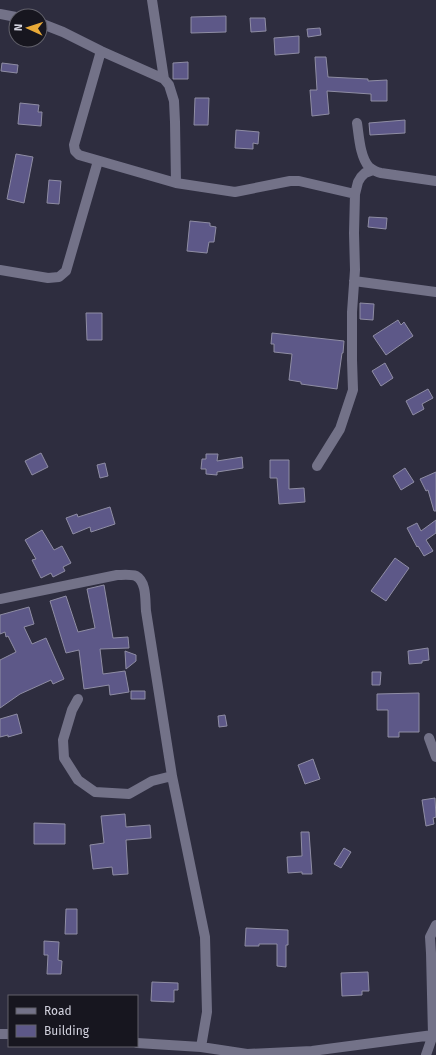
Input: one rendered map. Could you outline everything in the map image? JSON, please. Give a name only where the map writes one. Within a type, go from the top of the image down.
[{"type":"street","points":[[152,0],[164,78],[169,85],[174,101],[176,183]]},
{"type":"street","points":[[48,27],[63,32],[101,51],[164,78]]},
{"type":"street","points":[[101,51],[74,145],[75,151],[79,155],[176,183],[235,192],[290,181],[355,194]]},
{"type":"street","points":[[357,123],[362,153],[368,166],[373,170],[381,173],[436,181]]},
{"type":"street","points":[[0,270],[48,278],[59,277],[66,271],[98,161]]},
{"type":"street","points":[[317,466],[340,428],[353,390],[352,318],[355,270],[355,194],[361,177],[365,173],[373,170]]},
{"type":"street","points":[[354,281],[436,292]]},
{"type":"street","points":[[0,599],[117,575],[135,576],[141,581],[144,589],[146,611],[172,776],[206,937],[207,1012],[201,1047]]},
{"type":"street","points":[[78,699],[72,710],[63,740],[64,758],[78,780],[95,792],[129,794],[152,781],[172,776]]},
{"type":"street","points":[[429,738],[436,757]]},
{"type":"street","points":[[426,1055],[434,1035],[430,937],[436,925]]},
{"type":"street","points":[[138,1043],[201,1047],[247,1054],[312,1051],[434,1035]]},
{"type":"building","points":[[226,16],[226,32],[191,33],[191,17]]},
{"type":"building","points":[[250,18],[265,18],[266,31],[251,32]]},
{"type":"building","points":[[320,28],[321,35],[308,37],[307,29]]},
{"type":"building","points":[[299,36],[299,53],[275,55],[274,38]]},
{"type":"building","points":[[315,57],[326,57],[328,77],[368,79],[368,81],[387,80],[387,101],[371,101],[371,94],[327,91],[329,114],[312,116],[310,90],[317,90]]},
{"type":"building","points":[[188,62],[188,79],[173,79],[173,63]]},
{"type":"building","points":[[2,63],[18,65],[17,73],[1,71]]},
{"type":"building","points":[[195,98],[209,98],[208,125],[194,125]]},
{"type":"building","points":[[20,103],[39,105],[38,112],[42,112],[41,126],[18,124]]},
{"type":"building","points":[[405,120],[405,133],[370,135],[369,123]]},
{"type":"building","points":[[236,130],[259,132],[258,144],[253,143],[253,149],[235,148]]},
{"type":"building","points":[[16,154],[33,157],[24,203],[7,199]]},
{"type":"building","points":[[49,180],[61,181],[59,204],[47,203]]},
{"type":"building","points":[[369,217],[387,218],[386,229],[368,227]]},
{"type":"building","points":[[190,221],[210,223],[210,226],[216,227],[214,242],[209,242],[207,253],[187,251]]},
{"type":"building","points":[[360,303],[374,304],[373,320],[360,319]]},
{"type":"building","points":[[86,313],[102,313],[102,340],[87,340]]},
{"type":"building","points":[[398,320],[401,325],[404,322],[413,336],[386,355],[373,336]]},
{"type":"building","points":[[272,333],[344,341],[337,389],[301,384],[301,382],[289,380],[292,354],[274,352],[274,344],[271,344]]},
{"type":"building","points":[[385,363],[393,378],[381,386],[372,371]]},
{"type":"building","points":[[428,389],[433,398],[422,404],[424,409],[413,415],[406,401]]},
{"type":"building","points":[[41,453],[48,467],[32,475],[25,461]]},
{"type":"building","points":[[206,454],[218,454],[217,461],[242,457],[243,468],[217,472],[217,475],[206,474],[206,469],[201,469],[202,459],[206,459]]},
{"type":"building","points":[[270,460],[289,460],[289,489],[304,488],[305,502],[279,504],[277,478],[270,478]]},
{"type":"building","points":[[105,463],[108,476],[100,478],[97,465]]},
{"type":"building","points":[[405,468],[414,482],[401,490],[393,476]]},
{"type":"building","points":[[436,472],[436,511],[434,511],[428,490],[426,491],[420,479]]},
{"type":"building","points":[[110,507],[115,524],[91,532],[90,527],[73,534],[66,518],[77,514],[78,517]]},
{"type":"building","points":[[436,520],[436,533],[426,540],[433,551],[424,556],[418,546],[417,547],[407,528],[417,523],[421,531]]},
{"type":"building","points":[[42,530],[54,550],[62,546],[71,563],[63,567],[65,571],[53,577],[51,573],[41,578],[32,560],[36,559],[25,540]]},
{"type":"building","points":[[395,558],[409,568],[386,601],[371,591]]},
{"type":"building","points":[[104,585],[113,638],[128,637],[129,648],[100,649],[103,674],[125,671],[129,692],[110,695],[109,685],[84,689],[79,650],[66,653],[50,601],[66,596],[78,632],[95,628],[87,589]]},
{"type":"building","points":[[29,607],[34,624],[24,627],[32,644],[46,638],[64,679],[53,684],[51,680],[20,694],[0,708],[0,660],[16,652],[8,636],[6,637],[5,632],[0,634],[0,615]]},
{"type":"building","points":[[428,648],[429,660],[422,661],[422,663],[409,664],[408,651]]},
{"type":"building","points":[[125,651],[136,655],[136,661],[126,669]]},
{"type":"building","points":[[372,672],[381,672],[380,685],[372,685]]},
{"type":"building","points":[[131,691],[145,691],[145,699],[131,699]]},
{"type":"building","points":[[419,693],[419,732],[399,732],[399,737],[388,737],[388,710],[377,710],[377,694]]},
{"type":"building","points":[[17,714],[22,733],[8,737],[8,735],[0,737],[0,719]]},
{"type":"building","points":[[225,715],[227,726],[219,727],[218,716]]},
{"type":"building","points":[[313,759],[320,779],[305,784],[298,765]]},
{"type":"building","points":[[435,798],[436,817],[433,818],[434,824],[426,826],[422,800]]},
{"type":"building","points":[[125,814],[126,827],[150,825],[151,838],[126,840],[128,874],[113,875],[112,867],[93,869],[90,845],[104,843],[101,816]]},
{"type":"building","points":[[34,823],[65,824],[65,844],[34,844]]},
{"type":"building","points":[[301,832],[309,832],[312,874],[302,874],[302,872],[288,873],[287,857],[302,856]]},
{"type":"building","points":[[344,848],[351,852],[341,868],[334,864]]},
{"type":"building","points":[[66,909],[77,909],[77,934],[65,934]]},
{"type":"building","points":[[246,928],[288,930],[286,967],[277,966],[277,944],[245,946]]},
{"type":"building","points":[[44,941],[59,942],[58,960],[62,961],[61,974],[47,974],[48,955],[44,955]]},
{"type":"building","points":[[368,972],[369,991],[362,991],[362,995],[342,996],[341,973]]},
{"type":"building","points":[[152,982],[178,983],[178,990],[174,990],[174,1002],[151,1001]]}]
